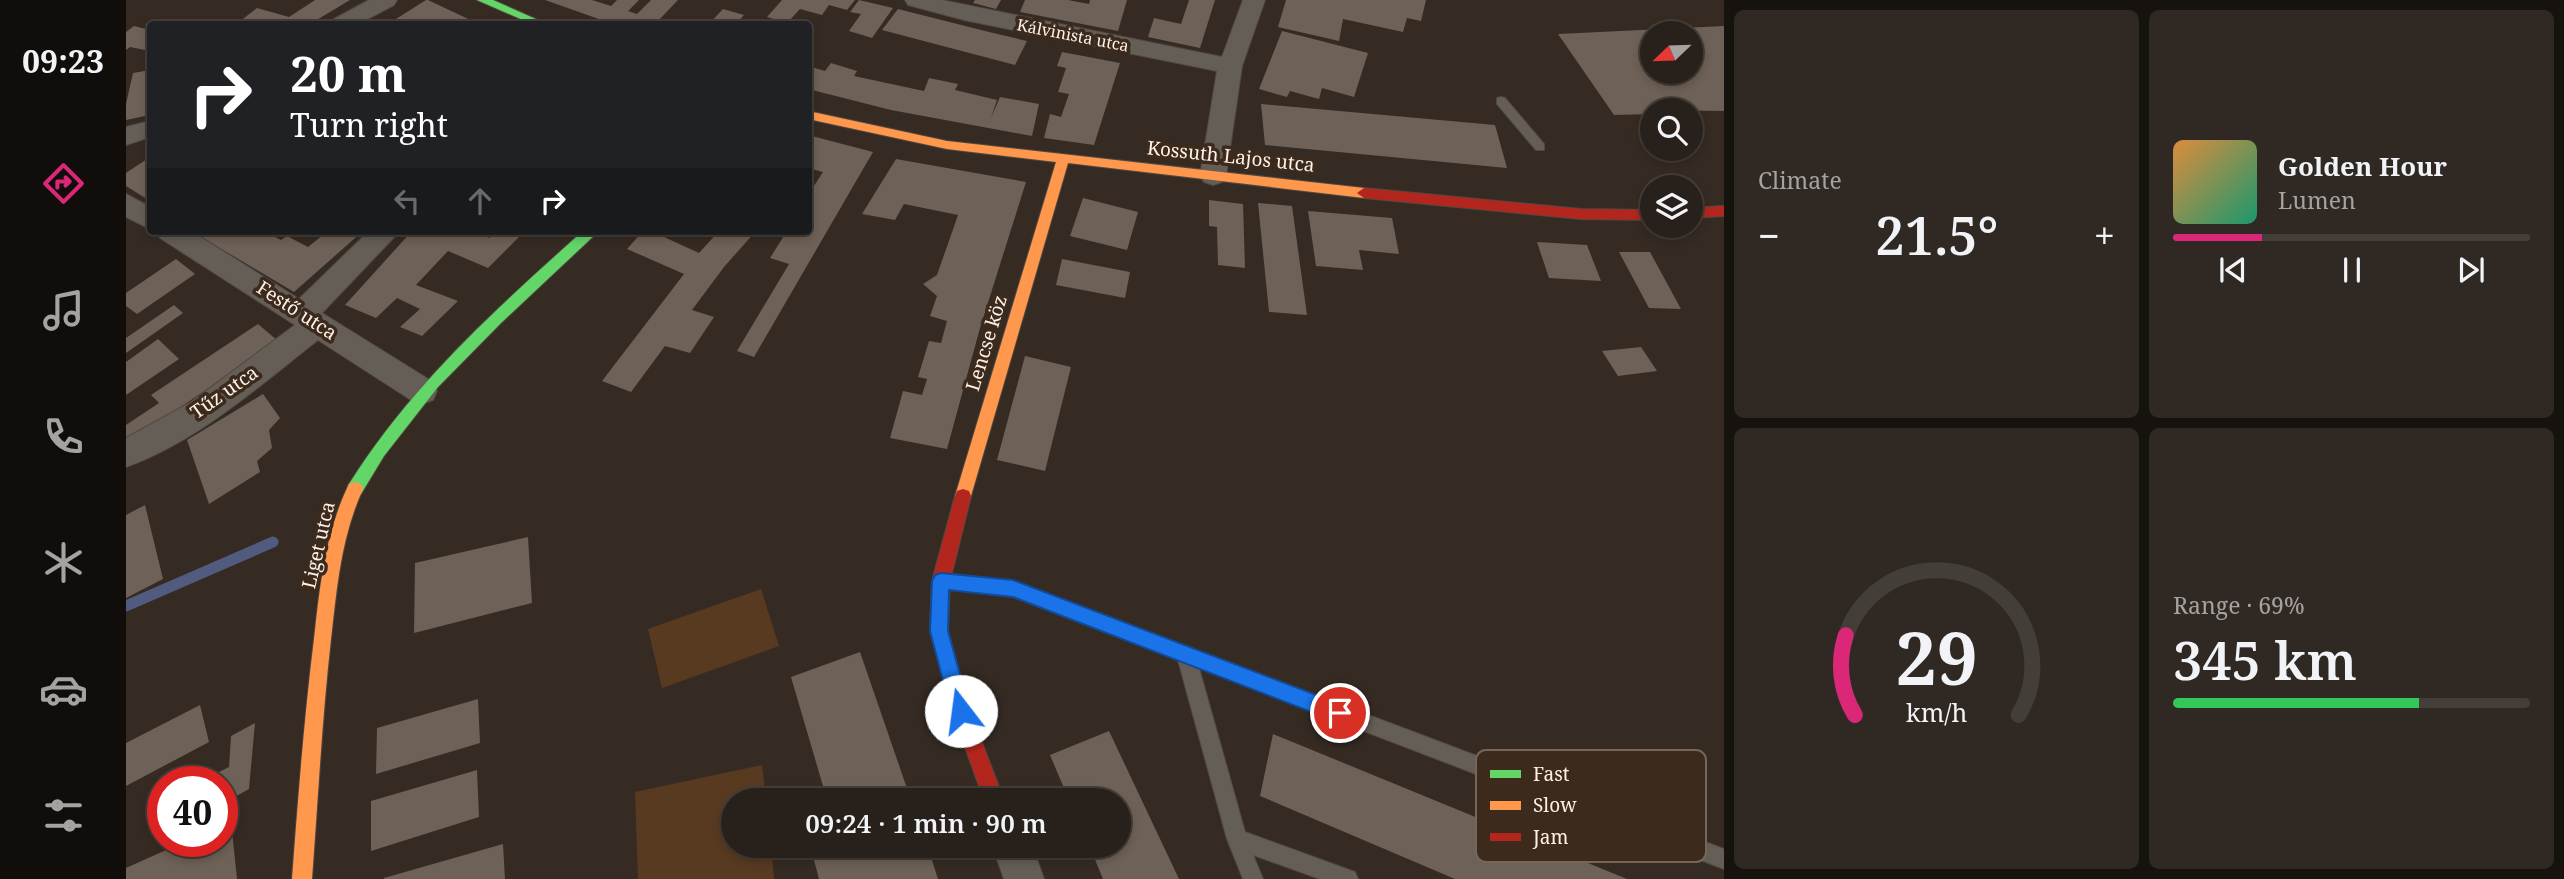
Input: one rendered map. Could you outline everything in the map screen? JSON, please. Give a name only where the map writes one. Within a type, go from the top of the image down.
[{"type":"street","points":[[348,21],[386,0]]},
{"type":"street","points":[[483,0],[534,21]]},
{"type":"street","name":"Kálvinista utca","points":[[916,0],[964,13],[1230,66]]},
{"type":"street","points":[[1213,176],[1230,66],[1254,0]]},
{"type":"street","name":"Kossuth Lajos utca","points":[[812,116],[947,145],[1063,160],[1478,205],[1581,214],[1640,215]]},
{"type":"street","points":[[126,136],[147,130]]},
{"type":"street","name":"Lencse köz","points":[[990,788],[961,711],[939,631],[941,581],[950,538],[1063,160]]},
{"type":"street","points":[[126,204],[147,217]]},
{"type":"street","points":[[1703,212],[1724,211]]},
{"type":"street","name":"Festő utca","points":[[176,235],[422,391]]},
{"type":"street","name":"Tűz utca","points":[[126,453],[155,440],[244,380],[310,319],[383,235]]},
{"type":"street","name":"Liget utca","points":[[302,879],[321,640],[333,561],[349,499],[370,459],[422,391],[588,235]]},
{"type":"street","points":[[1017,858],[1024,879]]},
{"type":"lane","points":[[1501,101],[1540,147]]},
{"type":"lane","points":[[941,581],[1013,589],[1476,765]]},
{"type":"lane","points":[[1186,655],[1237,839],[1253,879]]},
{"type":"lane","points":[[1237,839],[1348,879]]},
{"type":"lane","points":[[1706,852],[1724,859]]},
{"type":"shaded area","points":[[761,589],[779,646],[662,688],[648,629]]},
{"type":"shaded area","points":[[762,765],[765,788],[721,788],[721,858],[772,858],[774,879],[638,879],[635,792]]},
{"type":"building","points":[[315,0],[350,0],[315,21],[240,21],[257,8],[289,17]]},
{"type":"building","points":[[428,0],[473,21],[393,21]]},
{"type":"building","points":[[545,0],[592,0],[611,6],[617,0],[639,0],[628,11],[637,14],[651,0],[678,0],[658,21],[604,21]]},
{"type":"building","points":[[782,0],[855,0],[847,10],[829,5],[822,15],[800,9],[789,21],[767,17]]},
{"type":"building","points":[[859,0],[893,8],[872,38],[849,31],[861,14],[850,12]]},
{"type":"building","points":[[975,0],[1001,0],[996,9],[973,3]]},
{"type":"building","points":[[1025,0],[1068,0],[1089,4],[1090,0],[1127,0],[1118,31],[1020,12]]},
{"type":"building","points":[[1189,0],[1215,0],[1200,48],[1148,37],[1154,18],[1181,24]]},
{"type":"building","points":[[1286,0],[1426,0],[1421,21],[1407,18],[1403,32],[1343,19],[1339,41],[1278,27]]},
{"type":"building","points":[[723,9],[744,15],[739,21],[712,21]]},
{"type":"building","points":[[898,9],[1027,41],[1015,65],[882,30]]},
{"type":"building","points":[[134,26],[147,29],[147,50],[130,47],[126,50],[126,32]]},
{"type":"building","points":[[1724,26],[1724,111],[1703,111],[1703,98],[1640,98],[1640,114],[1614,115],[1558,34],[1640,30],[1640,84],[1703,84],[1703,27]]},
{"type":"building","points":[[1282,31],[1368,53],[1354,97],[1322,88],[1319,99],[1290,91],[1287,97],[1259,89]]},
{"type":"building","points":[[1062,52],[1120,63],[1094,145],[1044,138],[1050,114],[1061,117],[1069,94],[1058,92],[1066,68],[1057,66]]},
{"type":"building","points":[[831,63],[857,71],[854,76],[924,91],[929,78],[958,84],[955,90],[997,100],[991,118],[1000,97],[1039,104],[1032,136],[891,110],[812,90],[812,67],[825,71]]},
{"type":"building","points":[[147,71],[147,116],[126,120],[126,104],[133,73]]},
{"type":"building","points":[[1261,104],[1495,125],[1507,168],[1265,145]]},
{"type":"building","points":[[812,136],[873,152],[754,357],[737,351],[789,264],[770,258],[784,235],[812,235],[812,189],[823,172],[812,169]]},
{"type":"building","points":[[147,159],[147,199],[126,186],[126,173]]},
{"type":"building","points":[[896,159],[1026,182],[980,328],[947,449],[890,438],[903,391],[922,395],[927,379],[918,377],[929,341],[941,343],[947,321],[930,316],[937,296],[923,284],[937,275],[958,215],[904,204],[895,220],[862,214]]},
{"type":"building","points":[[1083,198],[1138,212],[1127,250],[1070,236]]},
{"type":"building","points":[[1209,200],[1243,204],[1245,268],[1218,265],[1217,227],[1209,226]]},
{"type":"building","points":[[1258,203],[1292,206],[1307,315],[1269,312]]},
{"type":"building","points":[[1308,211],[1392,218],[1399,254],[1359,250],[1363,270],[1316,266]]},
{"type":"building","points":[[198,235],[271,235],[281,240],[287,236],[308,247],[323,235],[358,235],[294,292]]},
{"type":"building","points":[[408,235],[482,235],[489,238],[492,235],[521,235],[488,268],[448,251],[416,285],[458,301],[422,336],[400,327],[420,309],[397,298],[376,318],[345,305]]},
{"type":"building","points":[[639,235],[660,235],[699,253],[715,235],[752,235],[692,310],[714,317],[690,353],[665,346],[631,392],[602,381],[684,274],[627,249]]},
{"type":"building","points":[[1537,242],[1587,245],[1601,281],[1549,278]]},
{"type":"building","points":[[1619,252],[1650,252],[1681,309],[1649,308]]},
{"type":"building","points":[[176,259],[195,274],[137,314],[126,306],[126,293]]},
{"type":"building","points":[[1062,259],[1130,272],[1125,298],[1056,285]]},
{"type":"building","points":[[174,305],[183,313],[126,353],[126,338]]},
{"type":"building","points":[[258,324],[278,341],[129,442],[126,438],[126,425],[159,403],[151,395]]},
{"type":"building","points":[[158,339],[179,359],[126,395],[126,362]]},
{"type":"building","points":[[1641,347],[1657,371],[1618,376],[1602,351]]},
{"type":"building","points":[[1025,356],[1071,367],[1045,471],[997,460]]},
{"type":"building","points":[[263,394],[280,418],[269,430],[272,448],[257,461],[260,472],[209,504],[187,440]]},
{"type":"building","points":[[145,505],[163,579],[126,598],[126,515]]},
{"type":"building","points":[[528,537],[532,603],[414,633],[415,563]]},
{"type":"building","points":[[860,652],[907,788],[818,788],[823,786],[791,677]]},
{"type":"building","points":[[478,699],[480,743],[376,774],[377,728]]},
{"type":"building","points":[[200,705],[209,742],[164,766],[147,766],[147,775],[126,786],[126,743]]},
{"type":"building","points":[[255,723],[249,789],[238,795],[238,766],[229,766],[231,736]]},
{"type":"building","points":[[1109,731],[1179,879],[1103,879],[1094,858],[1131,858],[1131,788],[1064,788],[1050,755]]},
{"type":"building","points":[[1273,734],[1476,817],[1476,862],[1585,862],[1627,879],[1455,879],[1260,796]]},
{"type":"building","points":[[477,770],[479,817],[371,851],[371,801]]},
{"type":"building","points":[[503,844],[505,879],[384,879],[384,878]]},
{"type":"building","points":[[151,857],[235,857],[237,879],[126,879],[126,868]]},
{"type":"building","points":[[813,858],[931,858],[938,879],[819,879]]},
{"type":"waterway","points":[[126,606],[273,542]]},
{"type":"traffic: fast","points":[[483,0],[534,21]]},
{"type":"traffic: fast","points":[[355,489],[378,451],[433,382],[495,320],[588,235]]},
{"type":"traffic: slow","points":[[812,116],[947,145],[1364,193]]},
{"type":"traffic: slow","points":[[963,496],[1063,160]]},
{"type":"traffic: slow","points":[[302,879],[318,683],[331,569],[337,536],[355,489]]},
{"type":"traffic: jam","points":[[1364,193],[1581,214],[1640,215]]},
{"type":"traffic: jam","points":[[1703,212],[1724,211]]},
{"type":"traffic: jam","points":[[963,496],[941,581],[939,631],[961,711],[990,788]]},
{"type":"route","points":[[961,711],[939,631],[941,581],[1013,589],[1340,713]]}]
